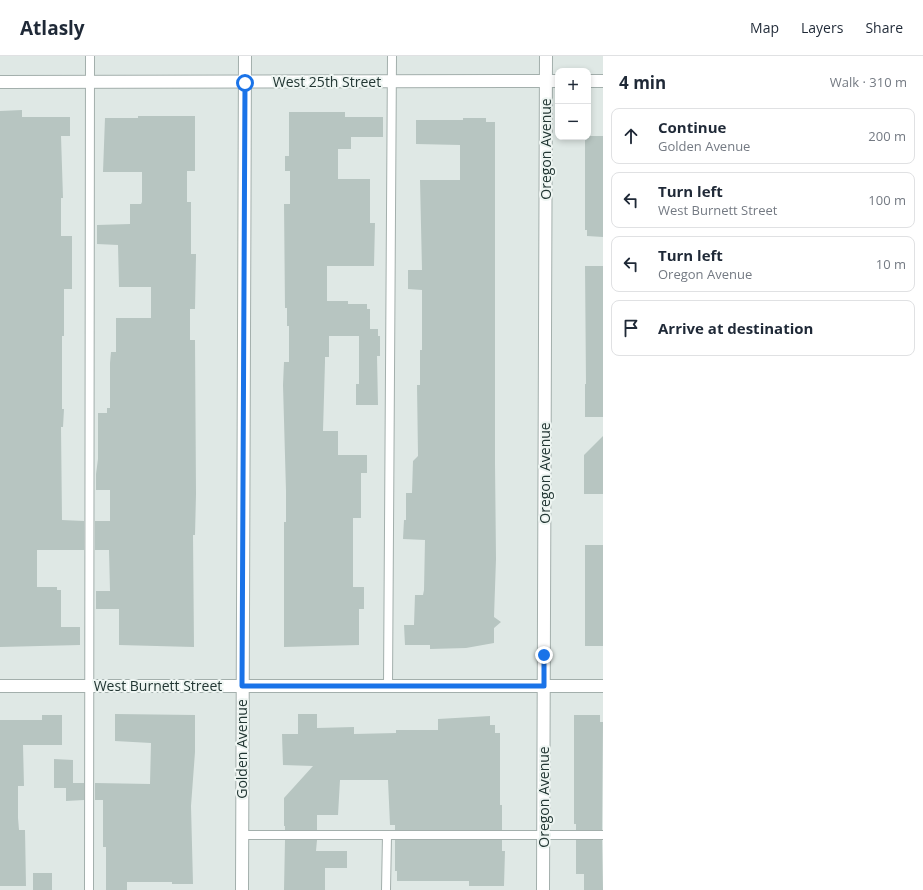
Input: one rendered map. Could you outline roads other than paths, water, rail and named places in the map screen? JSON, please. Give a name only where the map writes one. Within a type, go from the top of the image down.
[{"type":"street","name":"Golden Avenue","points":[[242,890],[245,56]]},
{"type":"street","name":"Oregon Avenue","points":[[543,890],[544,686],[552,82],[546,56]]},
{"type":"street","points":[[591,81],[603,81]]},
{"type":"street","name":"West 25th Street","points":[[0,82],[552,82]]},
{"type":"street","name":"West Burnett Street","points":[[0,686],[603,686]]},
{"type":"lane","points":[[89,890],[90,56]]},
{"type":"lane","points":[[388,686],[392,56]]},
{"type":"lane","points":[[242,835],[603,835]]},
{"type":"lane","points":[[386,890],[387,835]]}]
